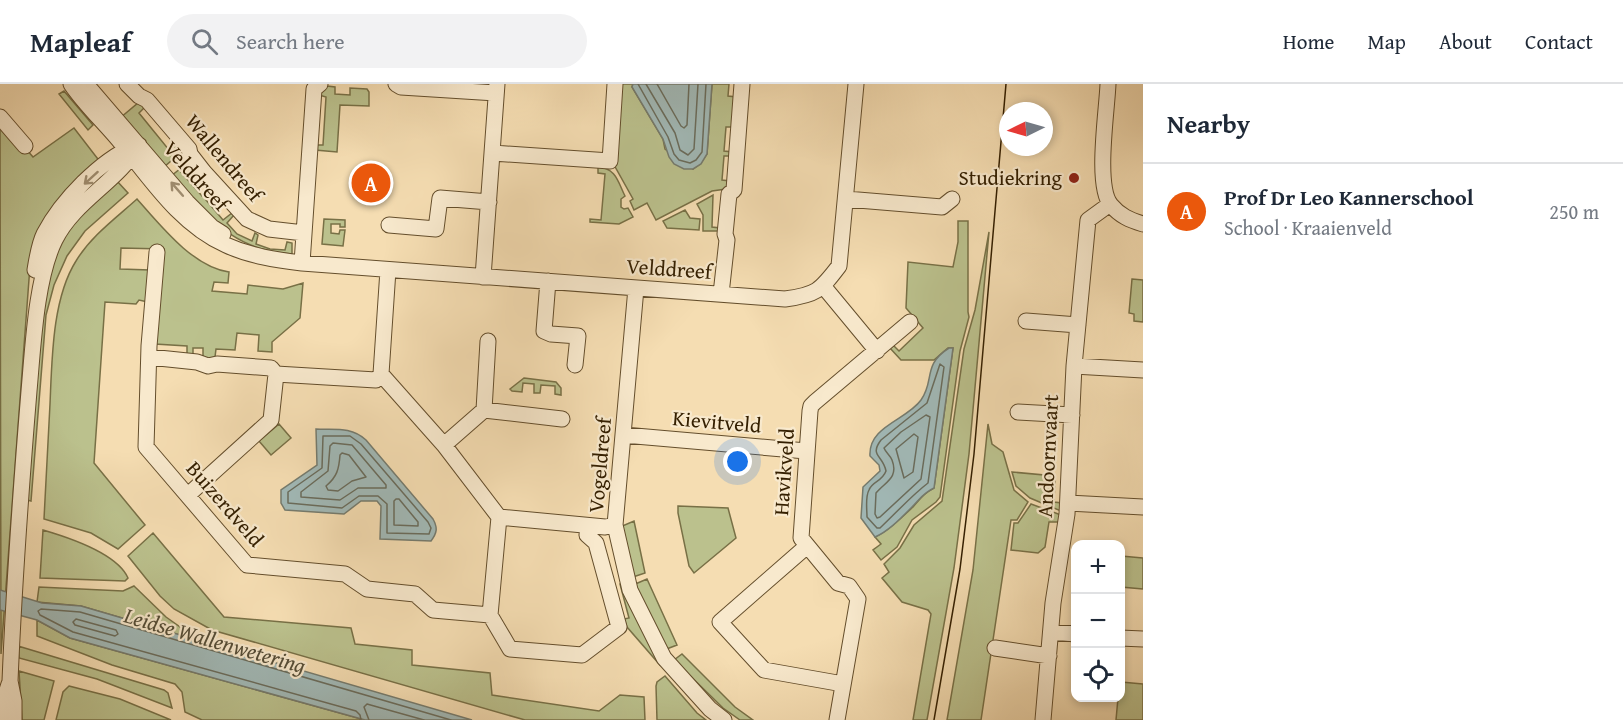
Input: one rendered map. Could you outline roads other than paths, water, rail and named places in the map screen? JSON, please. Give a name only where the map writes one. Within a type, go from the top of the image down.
[{"type":"street","points":[[3,720],[3,703],[10,681],[32,357],[45,264],[56,238],[73,214],[119,172],[134,149],[72,84]]},
{"type":"street","name":"Velddreef","points":[[86,84],[115,118],[179,212],[201,230],[225,245],[260,256],[302,263],[785,299],[804,296],[824,287]]},
{"type":"street","name":"Wallendreef","points":[[127,84],[139,96],[147,100],[189,149],[190,154],[204,172],[247,219],[269,229],[304,233]]},
{"type":"street","points":[[302,263],[314,89],[320,84]]},
{"type":"street","points":[[396,84],[401,87],[497,88],[483,277]]},
{"type":"street","points":[[493,153],[610,162],[615,84]]},
{"type":"street","points":[[721,294],[729,194],[735,190],[742,84]]},
{"type":"street","points":[[856,84],[838,266],[824,287],[877,351]]},
{"type":"street","points":[[1108,84],[1102,173],[1103,191],[1110,204],[1124,217],[1143,224]]},
{"type":"street","points":[[0,117],[25,146]]},
{"type":"street","points":[[389,225],[436,229],[440,198],[489,202]]},
{"type":"street","points":[[846,199],[942,207],[952,199]]},
{"type":"street","name":"Andoornvaart","points":[[1043,720],[1051,632],[1068,503],[1074,366],[1088,220],[1110,204]]},
{"type":"street","name":"Buizerdveld","points":[[157,252],[149,357],[146,447],[247,565],[345,574],[367,589],[416,594],[433,610],[490,615]]},
{"type":"street","points":[[276,374],[376,380],[381,374],[388,270]]},
{"type":"street","points":[[548,281],[544,331],[551,334],[578,336],[575,365]]},
{"type":"street","name":"Vogeldreef","points":[[636,288],[615,525],[630,590],[664,658],[710,709],[724,720]]},
{"type":"street","points":[[1026,321],[1078,325]]},
{"type":"street","name":"Havikveld","points":[[807,546],[801,538],[811,406],[910,322]]},
{"type":"street","points":[[444,446],[484,410],[488,342]]},
{"type":"street","points":[[149,357],[197,362],[208,366],[218,364],[271,368],[276,374],[271,420],[188,495]]},
{"type":"street","points":[[1074,366],[1143,370]]},
{"type":"street","points":[[381,374],[444,446],[499,517],[490,615],[510,649],[582,655],[619,627],[596,543],[587,535],[588,526]]},
{"type":"street","points":[[484,410],[562,419]]},
{"type":"street","points":[[1018,412],[1072,415]]},
{"type":"street","name":"Kievitveld","points":[[624,435],[806,451]]},
{"type":"street","points":[[1068,503],[1143,507]]},
{"type":"street","points":[[499,517],[588,526],[615,525]]},
{"type":"street","points":[[837,720],[858,599],[849,586],[838,582],[807,546],[720,622],[764,670],[843,684]]},
{"type":"street","points":[[1051,632],[1071,634]]},
{"type":"street","points":[[1125,638],[1143,639]]},
{"type":"street","points":[[994,648],[1049,656]]},
{"type":"street","points":[[10,681],[14,701],[14,720]]},
{"type":"water","points":[[633,84],[712,84],[707,154],[701,164],[693,169],[684,169],[674,164],[663,139],[632,87]]},
{"type":"water","points":[[949,348],[953,348],[934,488],[924,494],[890,528],[875,537],[861,518],[863,487],[880,471],[879,465],[870,456],[871,446],[875,437],[882,430],[915,407],[921,400],[935,361]]},
{"type":"water","points":[[316,429],[348,431],[366,440],[433,519],[436,530],[431,541],[380,539],[381,506],[377,501],[361,501],[344,514],[285,510],[281,503],[281,490],[317,465]]},
{"type":"water","points":[[0,590],[42,603],[81,606],[472,720],[365,720],[70,638],[37,620],[0,610]]},
{"type":"tram line","points":[[934,720],[960,569],[974,454],[1006,84]]},
{"type":"place","name":"Studiekring","points":[[1074,178]]},
{"type":"place","name":"Prof Dr Leo Kannerschool","points":[[371,183]]},
{"type":"water label","name":"Leidse Wallenwetering","points":[[215,640]]}]
